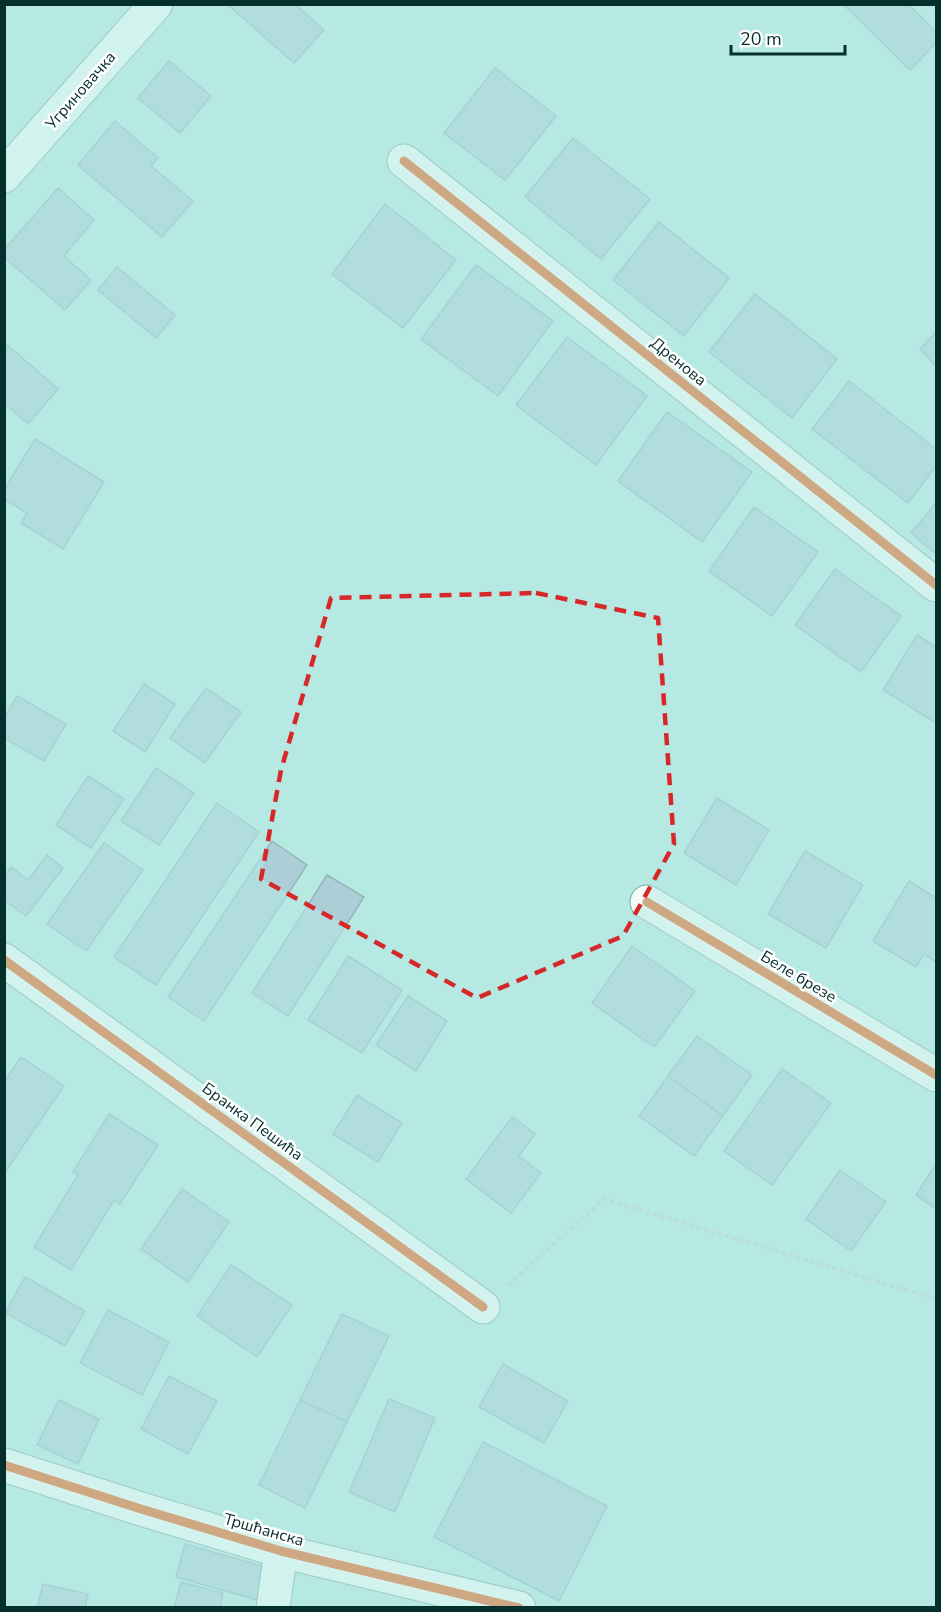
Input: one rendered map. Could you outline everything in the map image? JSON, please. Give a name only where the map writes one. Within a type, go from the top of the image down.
[{"type":"street","name":"Угриновачка","points":[[4,176],[156,4]]},
{"type":"street","name":"Дренова","points":[[404,160],[936,585]]},
{"type":"street","name":"Беле брезе","points":[[647,902],[936,1075]]},
{"type":"street","name":"Бранка Пешића","points":[[4,960],[483,1307]]},
{"type":"street","name":"Тршћанска","points":[[4,1465],[281,1551],[519,1608]]},
{"type":"street","points":[[273,1608],[281,1551]]},
{"type":"path","points":[[483,1307],[604,1198],[936,1299]]},
{"type":"highlighted area","points":[[536,593],[658,618],[674,844],[623,936],[477,998],[261,879],[281,770],[331,598]]},
{"type":"building","points":[[227,4],[295,4],[324,30],[294,63]]},
{"type":"building","points":[[843,4],[908,4],[936,32],[936,43],[910,70]]},
{"type":"building","points":[[169,61],[211,96],[180,133],[138,98]]},
{"type":"building","points":[[495,68],[556,116],[505,180],[444,133]]},
{"type":"building","points":[[115,121],[158,158],[151,166],[193,201],[162,237],[78,165]]},
{"type":"building","points":[[573,138],[650,199],[601,259],[525,197]]},
{"type":"building","points":[[58,188],[94,220],[64,256],[91,280],[65,310],[4,257],[4,250]]},
{"type":"building","points":[[385,204],[456,260],[403,328],[332,274]]},
{"type":"building","points":[[659,222],[729,278],[684,336],[613,280]]},
{"type":"building","points":[[476,265],[553,321],[498,396],[421,339]]},
{"type":"building","points":[[117,267],[175,315],[156,338],[98,290]]},
{"type":"building","points":[[755,294],[837,359],[792,418],[709,352]]},
{"type":"building","points":[[936,332],[936,366],[920,349]]},
{"type":"building","points":[[567,337],[647,396],[596,465],[516,405]]},
{"type":"building","points":[[4,342],[58,389],[28,424],[4,403]]},
{"type":"building","points":[[849,381],[936,449],[936,466],[908,503],[812,429]]},
{"type":"building","points":[[667,412],[752,472],[702,542],[618,481]]},
{"type":"building","points":[[35,439],[104,482],[63,549],[21,523],[27,513],[4,499],[4,490]]},
{"type":"building","points":[[936,503],[936,554],[911,533]]},
{"type":"building","points":[[754,507],[818,552],[772,616],[709,571]]},
{"type":"building","points":[[835,569],[901,616],[861,672],[795,625]]},
{"type":"building","points":[[917,635],[936,647],[936,723],[883,690]]},
{"type":"building","points":[[144,684],[175,704],[145,752],[113,731]]},
{"type":"building","points":[[206,688],[241,712],[205,763],[170,738]]},
{"type":"building","points":[[17,696],[66,724],[44,761],[4,738],[4,718]]},
{"type":"building","points":[[156,768],[194,793],[159,845],[121,821]]},
{"type":"building","points":[[88,776],[124,799],[91,848],[56,825]]},
{"type":"building","points":[[717,798],[769,830],[736,885],[684,853]]},
{"type":"building","points":[[217,803],[259,832],[156,985],[114,957]]},
{"type":"building","points":[[272,841],[307,865],[204,1021],[168,997]]},
{"type":"building","points":[[104,843],[143,870],[86,951],[47,924]]},
{"type":"building","points":[[805,851],[863,885],[826,948],[768,914]]},
{"type":"building","points":[[47,855],[63,868],[26,916],[4,900],[4,876],[11,867],[28,880]]},
{"type":"building","points":[[327,875],[364,897],[288,1016],[252,993]]},
{"type":"building","points":[[909,881],[936,898],[936,962],[924,954],[916,967],[873,941]]},
{"type":"building","points":[[632,946],[695,991],[654,1047],[592,1003]]},
{"type":"building","points":[[348,956],[402,990],[362,1053],[308,1020]]},
{"type":"building","points":[[408,996],[447,1021],[416,1071],[376,1045]]},
{"type":"building","points":[[697,1036],[752,1075],[723,1116],[668,1076]]},
{"type":"building","points":[[21,1057],[64,1086],[4,1174],[4,1082]]},
{"type":"building","points":[[782,1069],[831,1103],[772,1185],[724,1151]]},
{"type":"building","points":[[668,1076],[723,1116],[694,1156],[639,1116]]},
{"type":"building","points":[[357,1095],[402,1123],[378,1162],[333,1134]]},
{"type":"building","points":[[109,1114],[158,1145],[120,1204],[114,1200],[71,1270],[34,1247],[78,1175],[73,1172]]},
{"type":"building","points":[[512,1117],[535,1134],[519,1156],[541,1173],[511,1213],[466,1179]]},
{"type":"building","points":[[936,1164],[936,1209],[916,1195]]},
{"type":"building","points":[[840,1170],[886,1202],[851,1251],[806,1219]]},
{"type":"building","points":[[182,1189],[229,1222],[188,1282],[141,1249]]},
{"type":"building","points":[[231,1265],[292,1305],[257,1357],[197,1316]]},
{"type":"building","points":[[25,1277],[85,1311],[65,1346],[5,1313]]},
{"type":"building","points":[[108,1310],[169,1342],[142,1395],[80,1363]]},
{"type":"building","points":[[342,1314],[389,1336],[347,1422],[300,1400]]},
{"type":"building","points":[[503,1364],[568,1401],[544,1443],[479,1407]]},
{"type":"building","points":[[169,1376],[217,1401],[188,1454],[141,1429]]},
{"type":"building","points":[[389,1399],[435,1418],[395,1512],[349,1492]]},
{"type":"building","points":[[59,1400],[99,1419],[78,1464],[37,1445]]},
{"type":"building","points":[[300,1400],[347,1422],[305,1508],[259,1485]]},
{"type":"building","points":[[483,1442],[607,1506],[559,1601],[434,1537]]},
{"type":"building","points":[[185,1544],[266,1567],[257,1600],[176,1577]]},
{"type":"building","points":[[181,1582],[223,1593],[220,1608],[174,1608]]},
{"type":"building","points":[[43,1584],[88,1594],[85,1608],[37,1608]]},
{"type":"cycle path","points":[[404,161],[936,585]]},
{"type":"cycle path","points":[[647,902],[936,1075]]},
{"type":"cycle path","points":[[4,960],[483,1307]]},
{"type":"cycle path","points":[[4,1465],[281,1551],[519,1608]]}]
